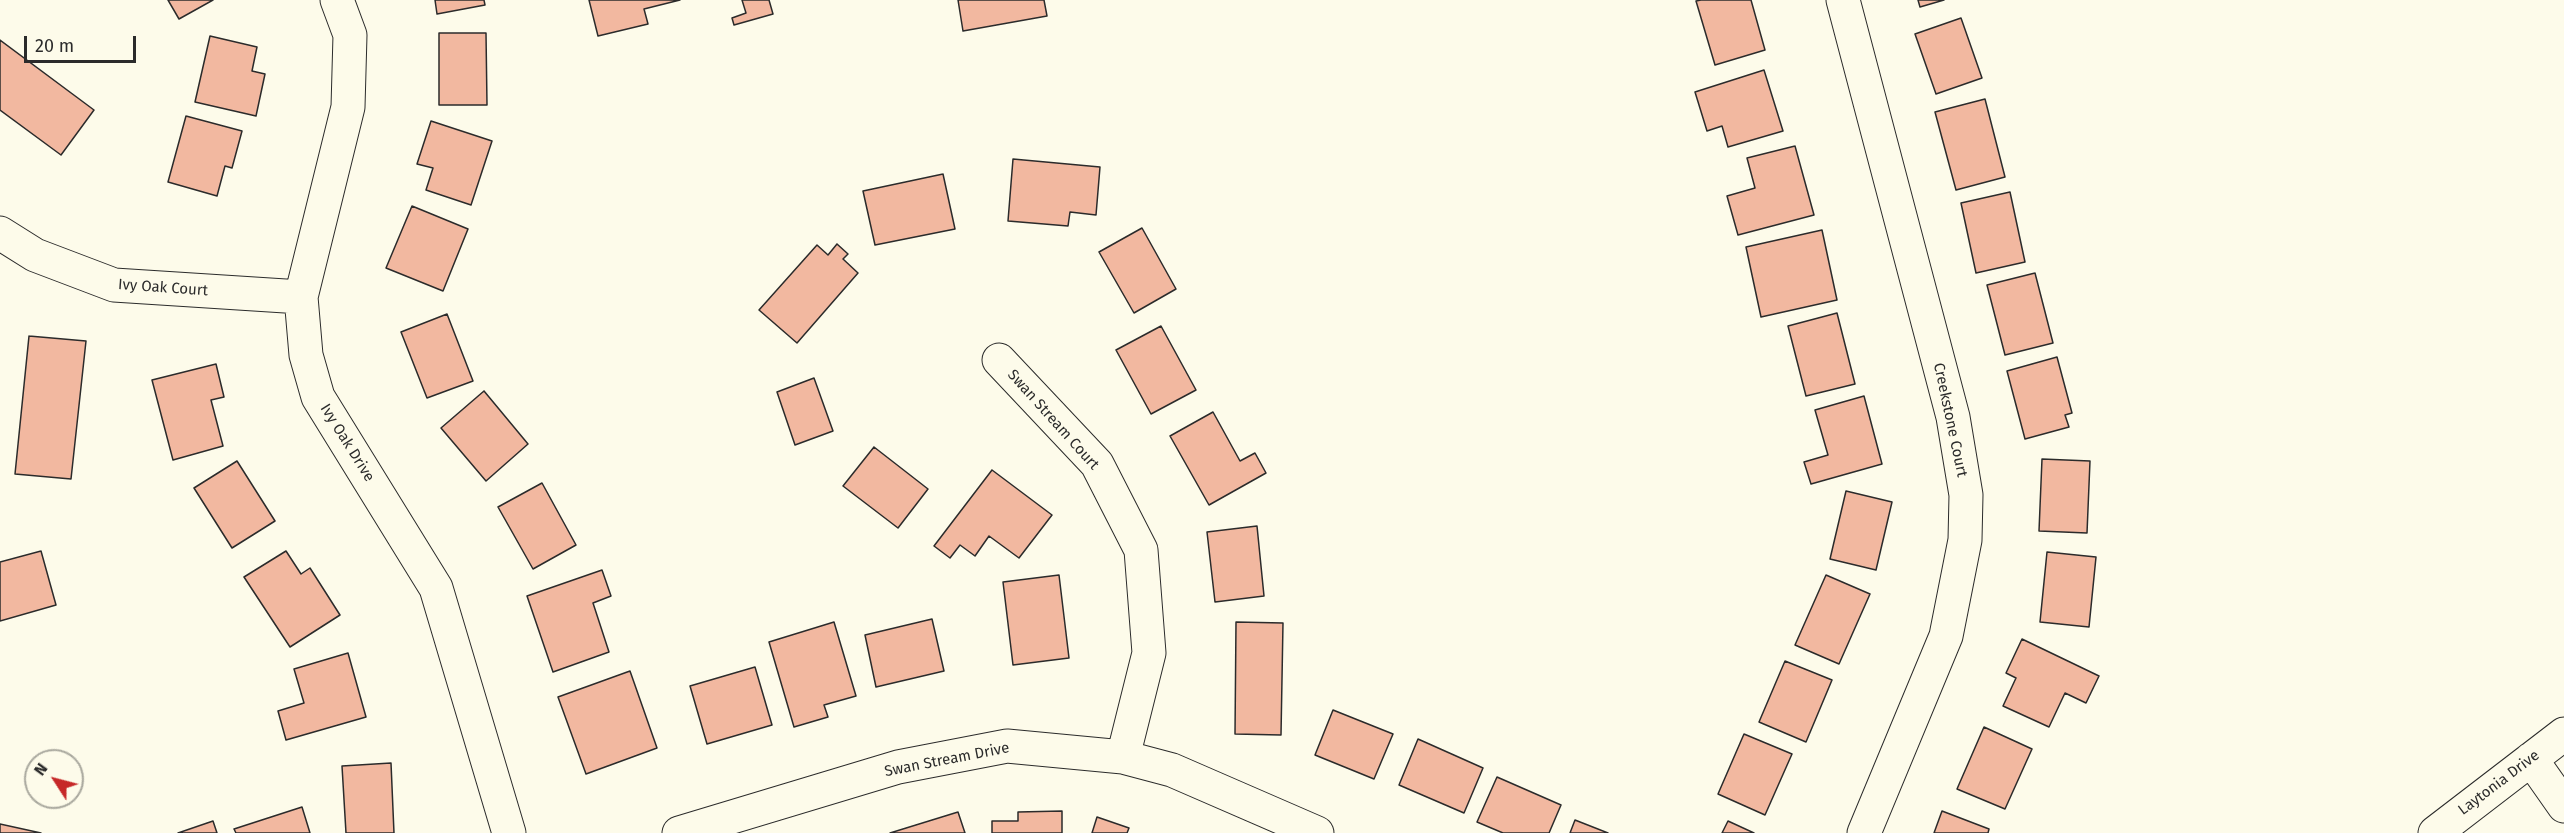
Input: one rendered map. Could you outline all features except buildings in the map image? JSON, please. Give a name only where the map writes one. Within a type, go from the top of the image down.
[{"type":"street","name":"Ivy Oak Drive","points":[[337,0],[350,35],[348,107],[301,297],[306,355],[318,396],[436,588],[509,833]]},
{"type":"street","name":"Creekstone Court","points":[[1843,0],[1953,417],[1966,495],[1965,540],[1946,636],[1864,833]]},
{"type":"street","name":"Ivy Oak Court","points":[[0,234],[35,255],[114,285],[301,297]]},
{"type":"street","name":"Swan Stream Court","points":[[999,360],[1097,464],[1141,550],[1149,652],[1123,757]]},
{"type":"street","name":"Laytonia Drive","points":[[2435,833],[2564,734]]},
{"type":"street","name":"Swan Stream Drive","points":[[678,833],[898,768],[1007,746],[1123,757],[1172,770],[1317,833]]},
{"type":"street","points":[[2531,759],[2564,806]]}]
